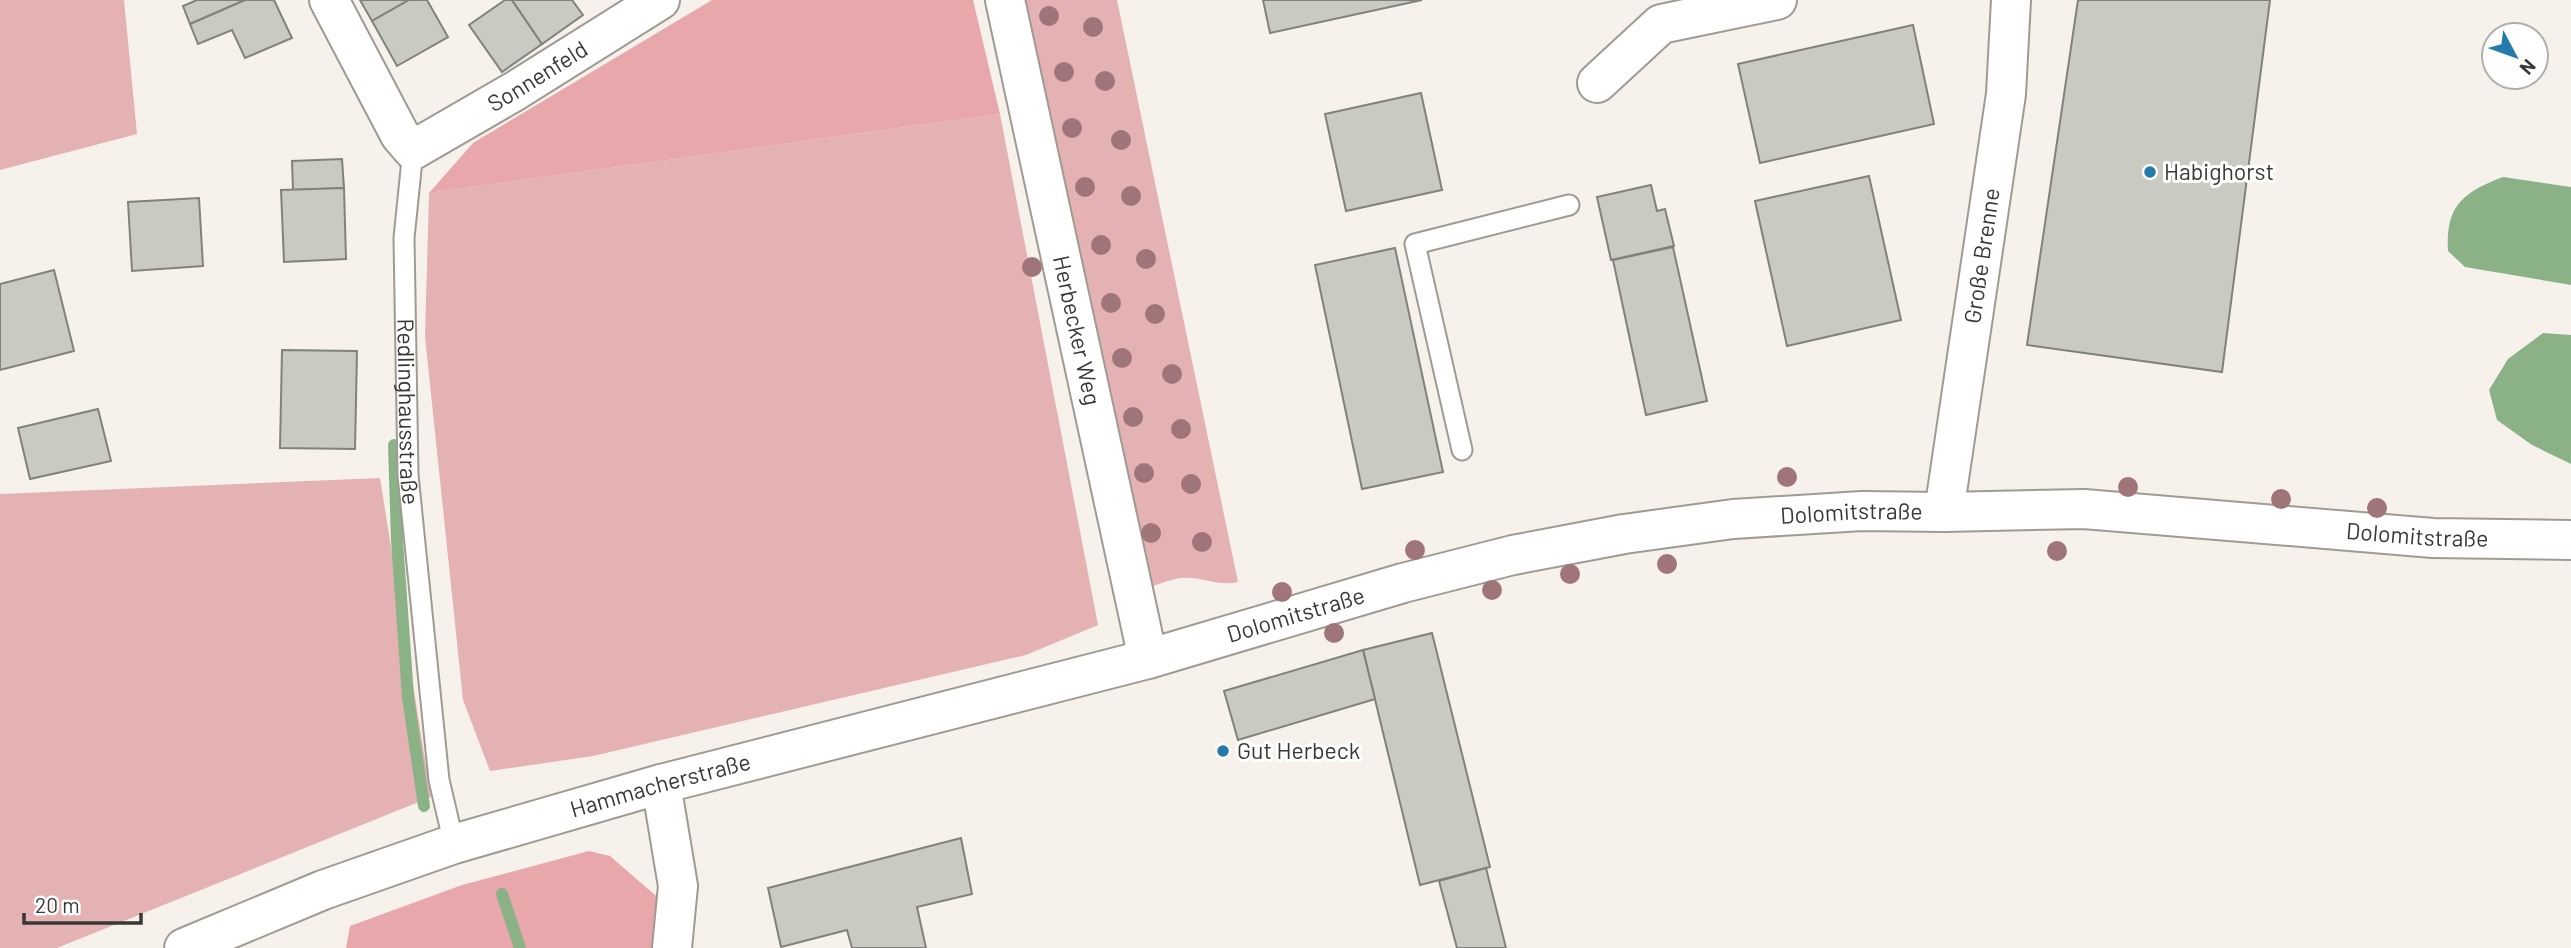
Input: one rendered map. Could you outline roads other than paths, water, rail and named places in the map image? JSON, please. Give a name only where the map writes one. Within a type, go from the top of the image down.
[{"type":"street","points":[[329,0],[400,135],[413,150]]},
{"type":"street","name":"Sonnenfeld","points":[[413,150],[515,92],[660,0]]},
{"type":"street","name":"Herbecker Weg","points":[[1005,0],[1148,659]]},
{"type":"street","points":[[1597,83],[1661,24],[1777,0]]},
{"type":"street","name":"Große Brenne","points":[[1944,512],[2006,94],[2011,0]]},
{"type":"street","name":"Dolomitstraße","points":[[1148,659],[1403,583],[1513,555],[1599,538],[1733,519],[1862,511],[2084,509],[2433,538],[2571,540]]},
{"type":"street","name":"Hammacherstraße","points":[[184,948],[323,890],[454,844],[661,784],[1148,659]]},
{"type":"street","points":[[661,784],[678,886],[672,948]]},
{"type":"lane","name":"Redlinghausstraße","points":[[413,150],[404,238],[408,475],[439,780],[454,844]]},
{"type":"lane","points":[[1462,450],[1415,244],[1569,205]]},
{"type":"waterway","points":[[394,445],[397,540],[408,697],[424,806]]},
{"type":"waterway","points":[[502,894],[520,948]]},
{"type":"place","name":"Habighorst","points":[[2150,172]]},
{"type":"place","name":"Gut Herbeck","points":[[1223,751]]}]
